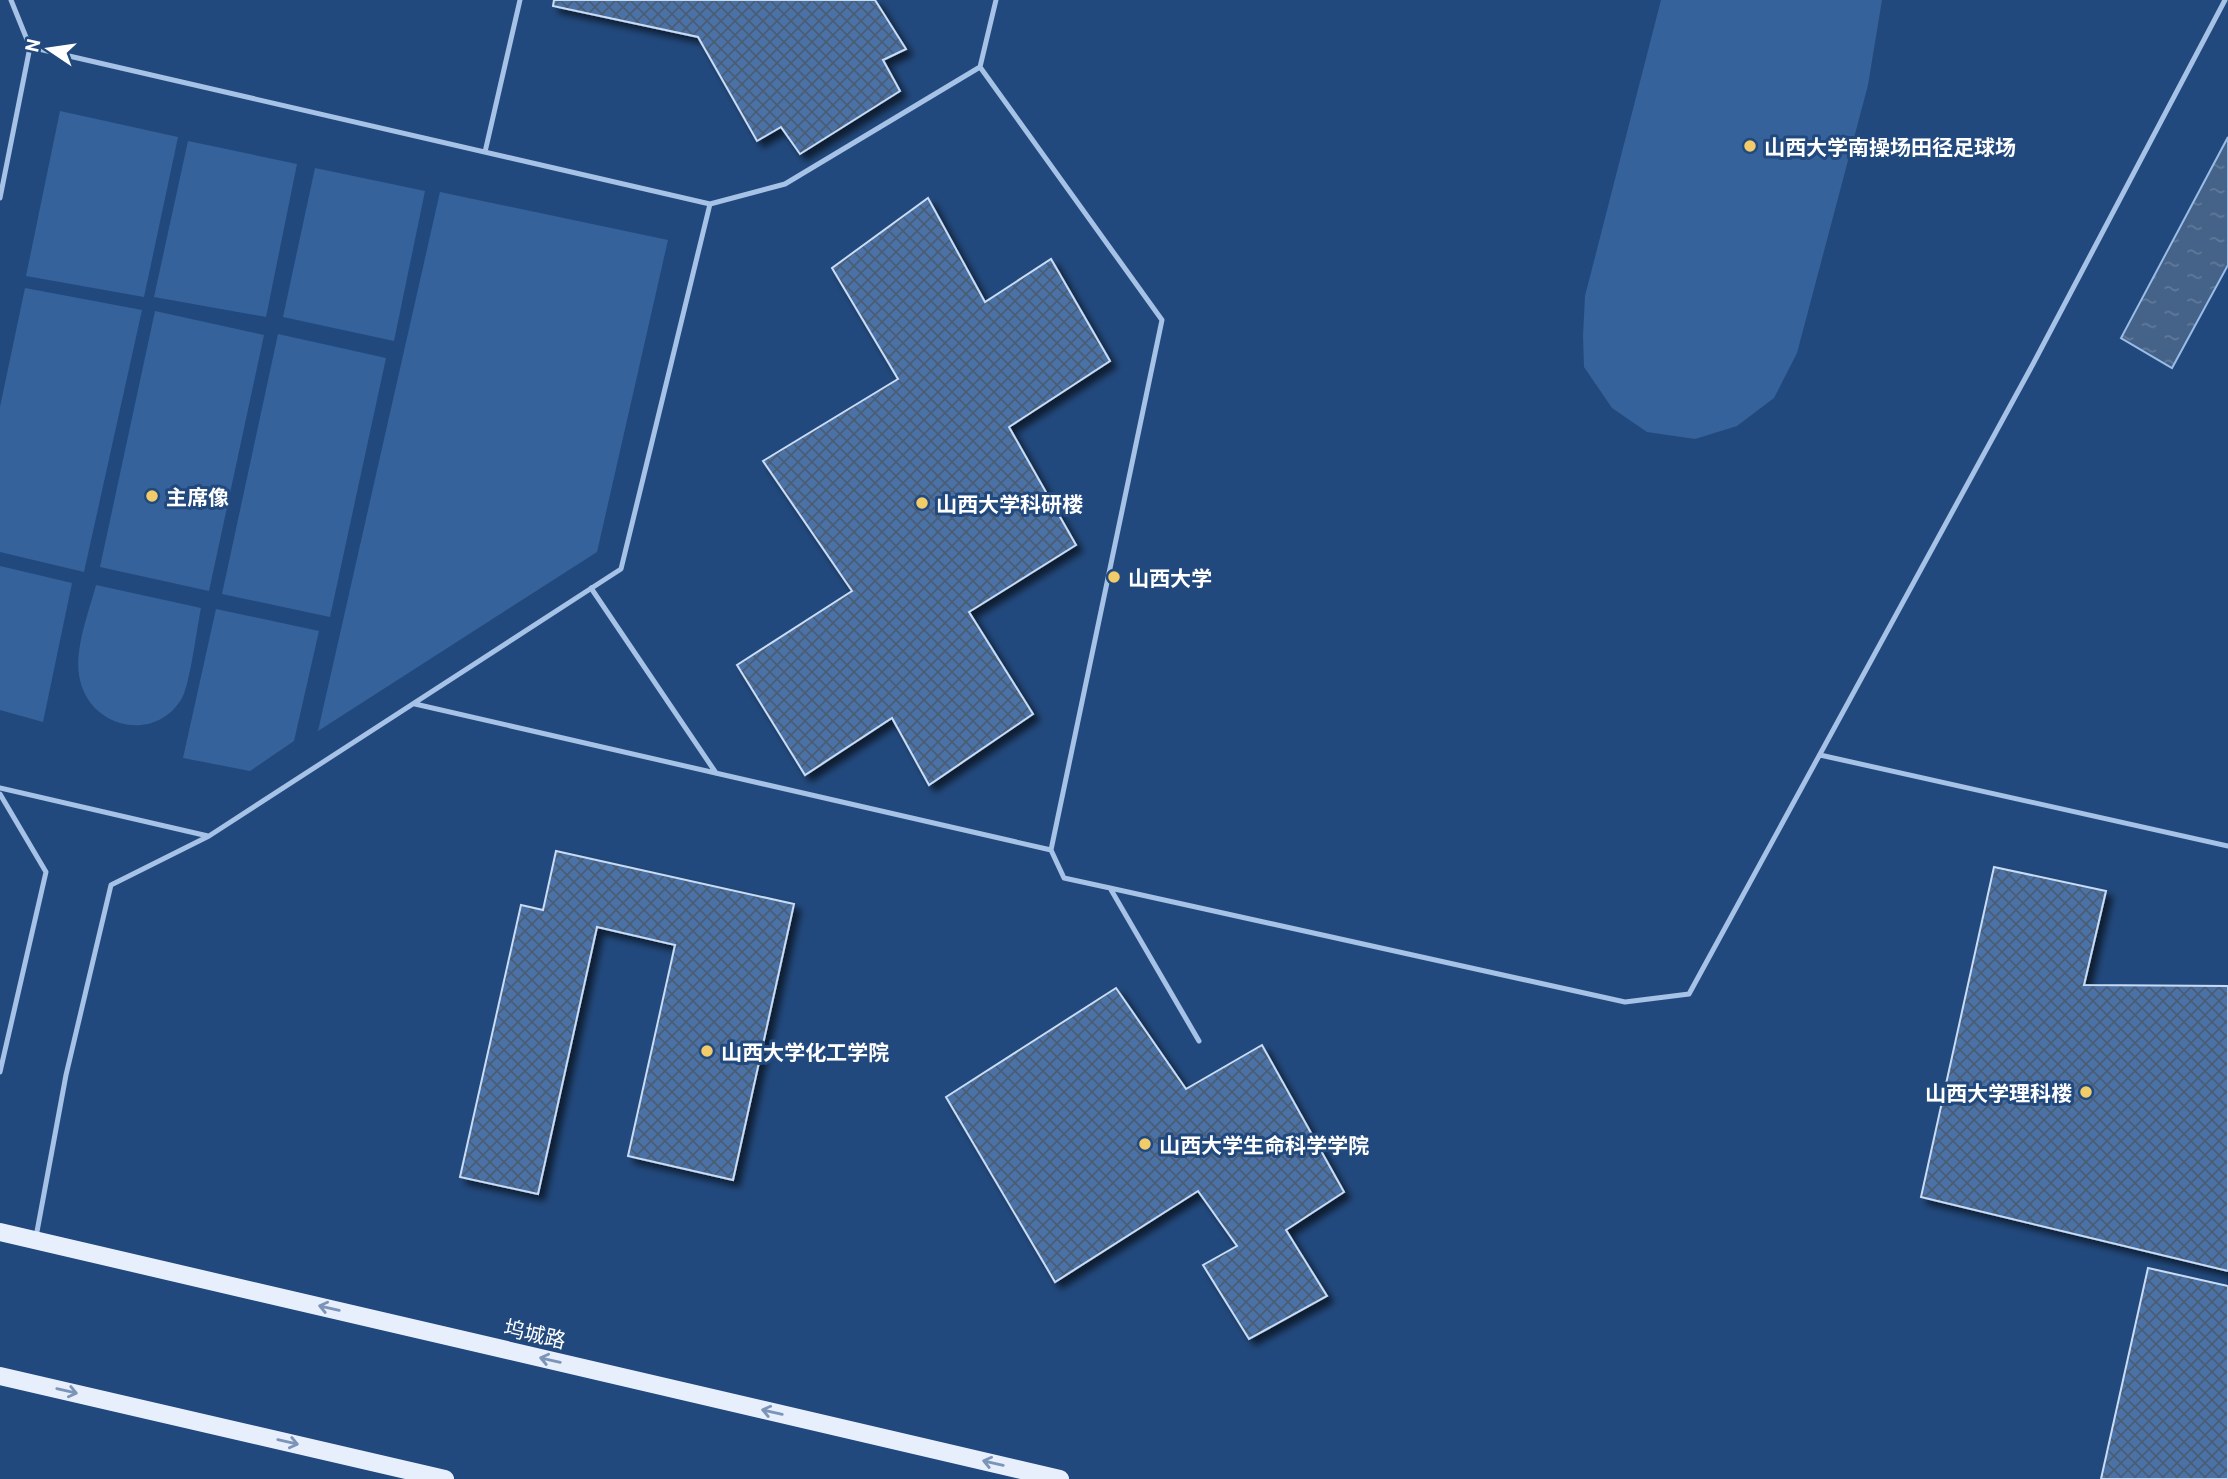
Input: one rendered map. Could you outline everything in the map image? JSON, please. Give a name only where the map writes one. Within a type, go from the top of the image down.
[{"type":"main road","name":"坞城路","points":[[0,1232],[1060,1479]]},
{"type":"main road","points":[[0,1376],[445,1479]]},
{"type":"lane","points":[[0,198],[30,47],[11,0]]},
{"type":"lane","points":[[485,152],[520,0]]},
{"type":"lane","points":[[30,47],[710,204],[785,184],[980,67],[996,0]]},
{"type":"lane","points":[[980,67],[1161,320],[1051,850],[1064,878],[1625,1002],[1689,993],[2033,364],[2225,0]]},
{"type":"lane","points":[[36,1239],[66,1076],[111,885],[209,836],[621,569],[710,204]]},
{"type":"lane","points":[[591,588],[716,773]]},
{"type":"lane","points":[[415,704],[1051,850]]},
{"type":"lane","points":[[1820,755],[2228,846]]},
{"type":"lane","points":[[0,788],[209,836]]},
{"type":"lane","points":[[0,794],[46,872],[0,1072]]},
{"type":"lane","points":[[1110,888],[1199,1041]]},
{"type":"shaded area","points":[[1661,0],[1882,0],[1868,85],[1797,353],[1774,398],[1737,426],[1695,439],[1647,432],[1612,408],[1584,367],[1585,296]]},
{"type":"shaded area","points":[[60,111],[178,137],[144,297],[26,276]]},
{"type":"shaded area","points":[[188,141],[297,164],[266,317],[154,297]]},
{"type":"shaded area","points":[[315,168],[425,191],[394,341],[283,317]]},
{"type":"shaded area","points":[[440,192],[668,240],[597,552],[318,731]]},
{"type":"shaded area","points":[[25,288],[142,310],[84,572],[0,552],[0,407]]},
{"type":"shaded area","points":[[155,311],[264,335],[209,591],[100,567]]},
{"type":"shaded area","points":[[278,334],[386,358],[330,617],[222,594]]},
{"type":"shaded area","points":[[0,566],[72,583],[43,722],[0,710]]},
{"type":"shaded area","points":[[96,585],[201,608],[185,691],[171,712],[157,721],[141,725],[110,719],[97,710],[86,697],[78,669],[79,657]]},
{"type":"shaded area","points":[[216,609],[319,631],[294,741],[250,771],[183,758]]},
{"type":"water","points":[[2228,137],[2228,265],[2172,368],[2121,338]]},
{"type":"building","points":[[554,0],[875,0],[906,49],[883,60],[900,91],[800,154],[781,127],[757,141],[698,37],[553,6]]},
{"type":"building","name":"山西大学科研楼","points":[[928,198],[985,302],[1051,259],[1110,361],[1009,427],[1076,545],[969,612],[1033,714],[929,785],[892,718],[805,775],[737,665],[852,591],[763,461],[898,379],[832,268]]},
{"type":"building","name":"山西大学化工学院","points":[[556,851],[794,904],[733,1180],[628,1156],[675,945],[597,927],[538,1194],[460,1177],[521,905],[543,910]]},
{"type":"building","name":"山西大学理科楼","points":[[1994,867],[2106,891],[2084,985],[2228,986],[2228,1271],[1921,1197]]},
{"type":"building","name":"山西大学生命科学学院","points":[[1116,988],[1186,1089],[1262,1045],[1344,1192],[1286,1230],[1327,1296],[1249,1339],[1203,1265],[1237,1246],[1198,1191],[1055,1282],[946,1097]]},
{"type":"building","points":[[2148,1268],[2228,1286],[2228,1479],[2101,1479]]},
{"type":"place","name":"山西大学南操场田径足球场","points":[[1750,146]]},
{"type":"place","name":"主席像","points":[[152,496]]},
{"type":"place","name":"山西大学科研楼","points":[[922,503]]},
{"type":"place","name":"山西大学","points":[[1114,577]]},
{"type":"place","name":"山西大学化工学院","points":[[707,1051]]},
{"type":"place","name":"山西大学理科楼","points":[[2086,1092]]},
{"type":"place","name":"山西大学生命科学学院","points":[[1145,1144]]}]
